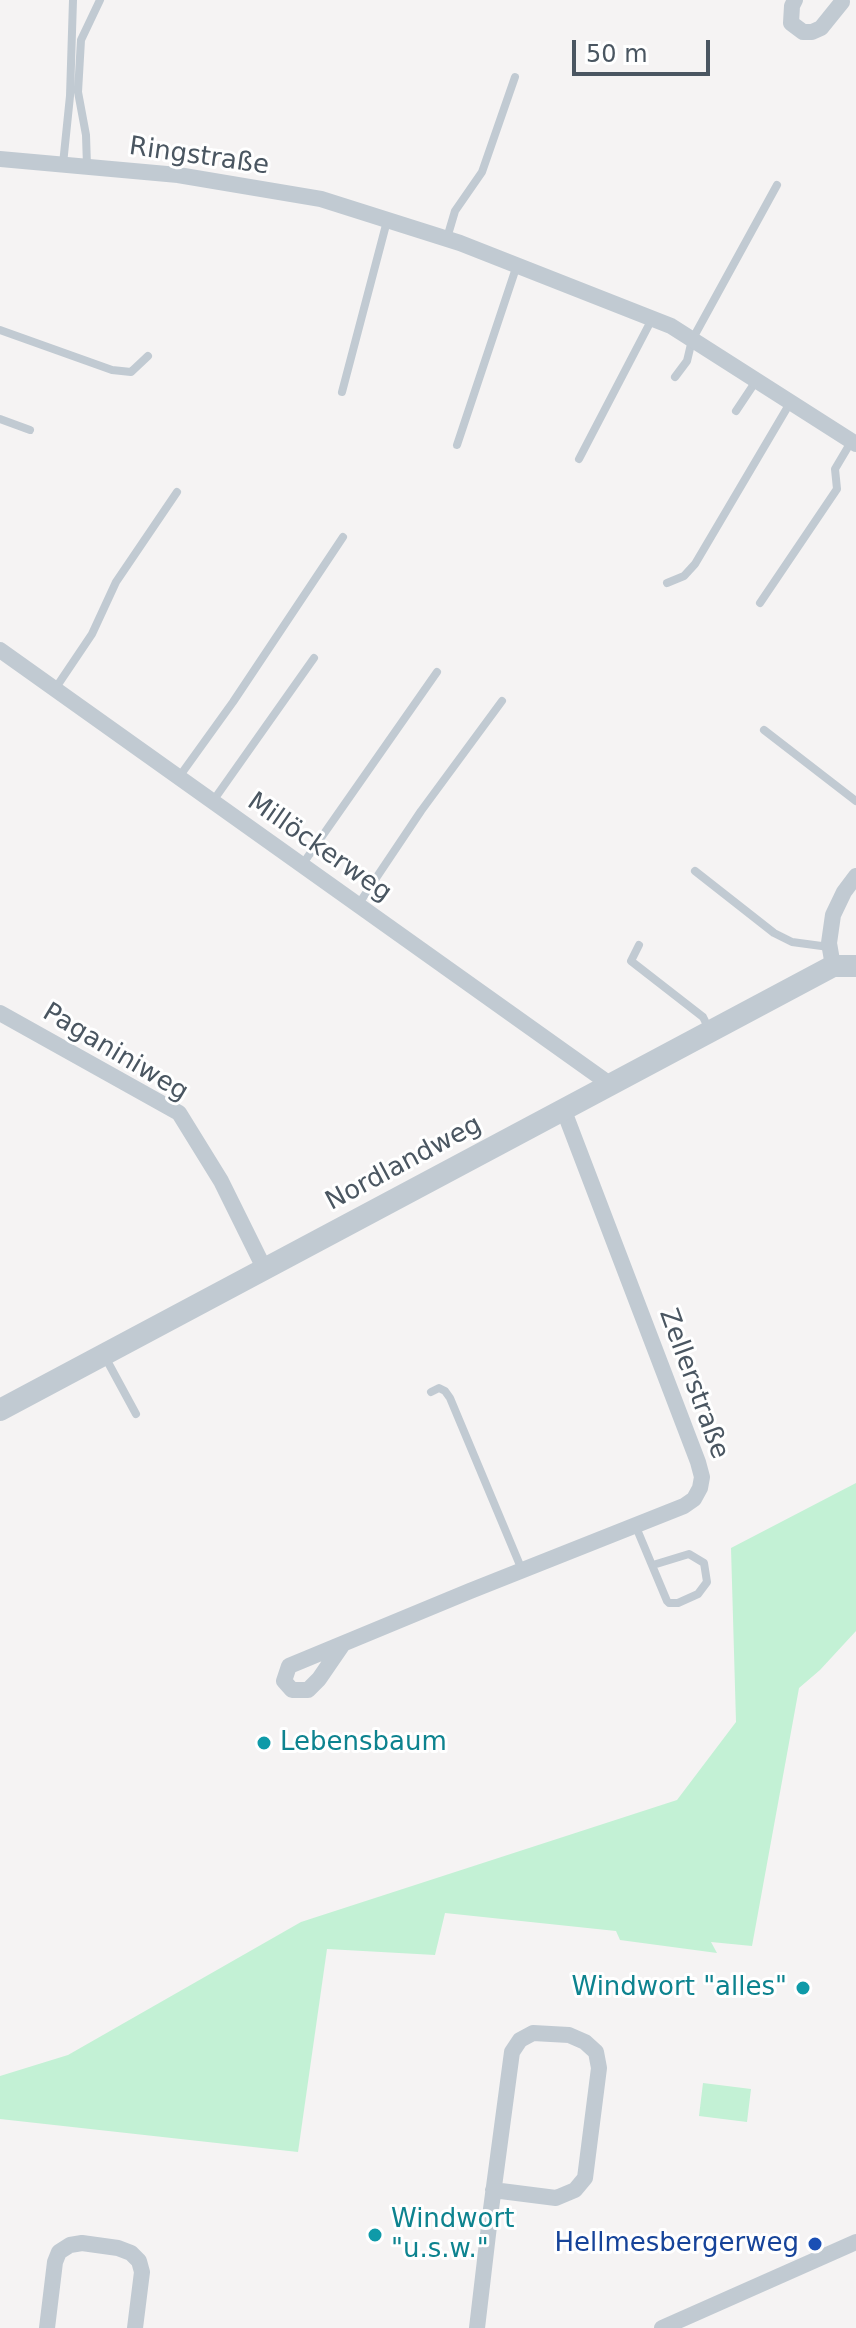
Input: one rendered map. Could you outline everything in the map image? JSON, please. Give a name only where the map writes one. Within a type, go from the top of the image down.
[{"type":"street","points":[[795,0],[791,23],[803,32],[821,28],[844,1]]},
{"type":"street","name":"Ringstraße","points":[[1,164],[63,164],[178,175],[321,199],[447,238],[652,319],[692,340],[854,442]]},
{"type":"street","name":"Millöckerweg","points":[[0,650],[611,1085]]},
{"type":"street","points":[[831,957],[833,915],[856,876]]},
{"type":"street","name":"Nordlandweg","points":[[0,1410],[710,1032],[831,957],[856,966]]},
{"type":"street","name":"Paganiniweg","points":[[0,1013],[179,1113],[221,1181],[265,1270]]},
{"type":"street","name":"Zellerstraße","points":[[343,1644],[636,1527],[694,1499],[702,1477],[564,1111]]},
{"type":"street","points":[[477,2328],[493,2190],[512,2052],[520,2040],[533,2033],[569,2035],[585,2042],[596,2052],[599,2068],[585,2178],[575,2190],[556,2198],[493,2190]]},
{"type":"street","points":[[662,2328],[856,2242]]},
{"type":"street","points":[[47,2328],[59,2252],[70,2245],[82,2243],[118,2248],[131,2253],[139,2261],[142,2272],[135,2328]]},
{"type":"lane","points":[[63,164],[72,60],[73,0]]},
{"type":"lane","points":[[87,166],[86,135],[78,92],[81,40],[100,0]]},
{"type":"lane","points":[[447,238],[455,211],[482,172],[515,77]]},
{"type":"lane","points":[[675,377],[687,361],[692,340],[777,185]]},
{"type":"lane","points":[[342,392],[387,220]]},
{"type":"lane","points":[[457,445],[517,264]]},
{"type":"lane","points":[[579,459],[652,319]]},
{"type":"lane","points":[[0,330],[112,370],[131,372],[148,356]]},
{"type":"lane","points":[[736,411],[756,380]]},
{"type":"lane","points":[[667,583],[684,576],[695,564],[790,402]]},
{"type":"lane","points":[[0,419],[30,430]]},
{"type":"lane","points":[[760,603],[837,489],[835,469],[854,442]]},
{"type":"lane","points":[[55,689],[92,634],[116,582],[177,492]]},
{"type":"lane","points":[[179,777],[343,537]]},
{"type":"lane","points":[[213,801],[314,658]]},
{"type":"lane","points":[[302,865],[437,672]]},
{"type":"lane","points":[[358,905],[421,811],[502,701]]},
{"type":"lane","points":[[764,730],[856,801]]},
{"type":"lane","points":[[695,871],[774,933],[831,957]]},
{"type":"lane","points":[[639,945],[631,961],[703,1017],[710,1032]]},
{"type":"lane","points":[[104,1355],[136,1414]]},
{"type":"lane","points":[[431,1392],[439,1388],[450,1398],[523,1571]]},
{"type":"lane","points":[[636,1527],[669,1603],[678,1603],[698,1594],[707,1582],[704,1563],[689,1554],[653,1565]]},
{"type":"green space","points":[[856,1483],[856,1631],[799,1688],[752,1946],[711,1942],[717,1953],[620,1940],[616,1931],[445,1913],[435,1955],[327,1949],[298,2152],[0,2119],[0,2076],[68,2055],[301,1922],[677,1800],[736,1722],[731,1548]]},
{"type":"green space","points":[[703,2083],[751,2089],[747,2122],[699,2116]]},
{"type":"place","name":"Lebensbaum","points":[[264,1743]]},
{"type":"place","name":"Windwort \"alles\"","points":[[803,1988]]},
{"type":"place","name":"Windwort \"u.s.w.\"","points":[[375,2235]]},
{"type":"place","name":"Hellmesbergerweg","points":[[815,2244]]}]
